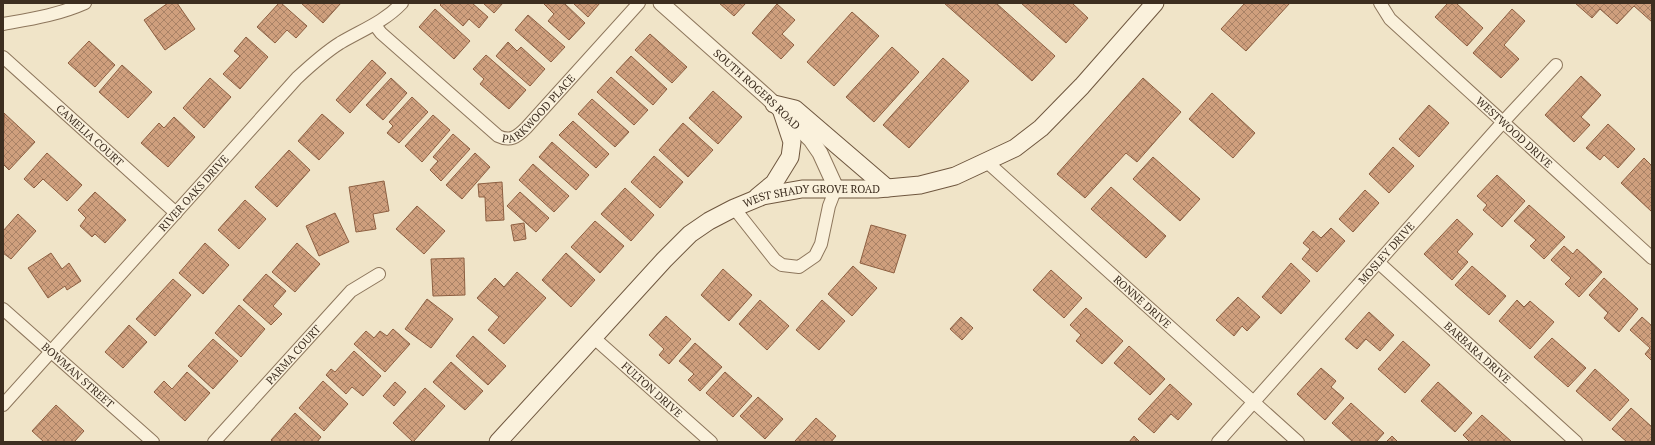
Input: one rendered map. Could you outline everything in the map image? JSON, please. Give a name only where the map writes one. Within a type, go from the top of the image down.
[{"type":"main road","name":"WEST SHADY GROVE ROAD","points":[[498,442],[664,260],[690,234],[709,220],[763,196],[802,189],[887,188],[920,185],[955,176],[987,162],[1015,148],[1041,128],[1082,86],[1155,3]]},
{"type":"main road","points":[[754,200],[774,183],[790,156],[792,142],[778,108],[795,109],[887,188]]},
{"type":"street","points":[[3,24],[44,17],[85,3]]},
{"type":"street","name":"RIVER OAKS DRIVE","points":[[3,405],[297,78],[319,57],[341,43],[375,25],[402,3]]},
{"type":"street","name":"PARKWOOD PLACE","points":[[375,25],[381,33],[498,136],[504,139],[510,139],[520,134],[526,128],[639,3]]},
{"type":"street","name":"SOUTH ROGERS ROAD","points":[[661,3],[778,108],[811,140],[820,153],[836,188]]},
{"type":"street","name":"WESTWOOD DRIVE","points":[[1380,3],[1390,19],[1652,258]]},
{"type":"street","name":"CAMELIA COURT","points":[[3,57],[176,213]]},
{"type":"street","name":"MOSLEY DRIVE","points":[[1218,442],[1503,122],[1556,65]]},
{"type":"street","name":"RONNE DRIVE","points":[[987,162],[1298,442]]},
{"type":"street","points":[[734,208],[775,260],[782,265],[799,267],[815,256],[821,244],[829,206],[836,188]]},
{"type":"street","name":"BARBARA DRIVE","points":[[1378,264],[1576,442]]},
{"type":"street","name":"PARMA COURT","points":[[214,442],[351,291],[379,274]]},
{"type":"street","name":"BOWMAN STREET","points":[[3,309],[153,442]]},
{"type":"street","name":"FULTON DRIVE","points":[[593,337],[711,442]]},
{"type":"building","points":[[168,3],[177,3],[195,29],[165,50],[144,20]]},
{"type":"building","points":[[279,3],[281,3],[307,26],[296,38],[287,30],[275,43],[257,27]]},
{"type":"building","points":[[301,3],[341,3],[323,23]]},
{"type":"building","points":[[442,3],[472,3],[488,17],[479,28],[469,19],[463,26],[440,5]]},
{"type":"building","points":[[483,3],[503,3],[494,13]]},
{"type":"building","points":[[543,3],[564,3],[585,23],[569,40],[548,21],[554,14]]},
{"type":"building","points":[[573,3],[600,3],[588,17]]},
{"type":"building","points":[[719,3],[746,3],[734,16]]},
{"type":"building","points":[[944,3],[996,3],[1055,56],[1032,81]]},
{"type":"building","points":[[1021,3],[1072,3],[1088,18],[1066,43]]},
{"type":"building","points":[[1245,3],[1290,3],[1246,51],[1221,29]]},
{"type":"building","points":[[1448,3],[1456,3],[1483,28],[1467,46],[1435,17]]},
{"type":"building","points":[[1575,3],[1652,3],[1652,22],[1634,6],[1617,24],[1600,9],[1592,18]]},
{"type":"building","points":[[777,4],[795,20],[782,34],[794,45],[781,59],[752,33]]},
{"type":"building","points":[[435,9],[470,41],[454,59],[419,27]]},
{"type":"building","points":[[1512,9],[1525,21],[1504,45],[1519,59],[1501,78],[1473,53]]},
{"type":"building","points":[[852,12],[879,36],[834,86],[807,62]]},
{"type":"building","points":[[528,15],[565,47],[551,62],[515,30]]},
{"type":"building","points":[[650,34],[687,67],[672,83],[635,50]]},
{"type":"building","points":[[246,37],[268,57],[240,89],[223,74],[240,56],[234,51]]},
{"type":"building","points":[[89,41],[115,65],[95,87],[68,63]]},
{"type":"building","points":[[508,42],[517,51],[521,47],[545,69],[530,86],[496,56]]},
{"type":"building","points":[[892,47],[919,72],[874,122],[846,97]]},
{"type":"building","points":[[486,55],[526,90],[509,109],[480,84],[484,79],[473,69]]},
{"type":"building","points":[[631,56],[667,89],[653,105],[616,72]]},
{"type":"building","points":[[943,58],[969,81],[909,148],[883,125]]},
{"type":"building","points":[[372,60],[386,73],[350,113],[336,100]]},
{"type":"building","points":[[122,65],[152,92],[128,118],[99,92]]},
{"type":"building","points":[[1581,76],[1601,95],[1581,117],[1590,125],[1574,142],[1545,115]]},
{"type":"building","points":[[611,77],[648,110],[634,125],[597,92]]},
{"type":"building","points":[[210,78],[231,97],[204,128],[183,108]]},
{"type":"building","points":[[391,78],[407,93],[383,120],[366,105]]},
{"type":"building","points":[[1143,78],[1181,112],[1137,162],[1126,153],[1085,198],[1057,174]]},
{"type":"building","points":[[713,91],[742,117],[718,144],[689,118]]},
{"type":"building","points":[[1212,93],[1255,133],[1233,158],[1189,119]]},
{"type":"building","points":[[412,97],[428,112],[399,143],[387,133],[393,126],[389,122]]},
{"type":"building","points":[[592,99],[629,132],[615,147],[578,114]]},
{"type":"building","points":[[1429,105],[1449,123],[1419,157],[1399,139]]},
{"type":"building","points":[[4,113],[35,142],[9,170],[3,164]]},
{"type":"building","points":[[322,114],[344,133],[319,160],[298,141]]},
{"type":"building","points":[[433,115],[450,130],[422,162],[405,146]]},
{"type":"building","points":[[174,117],[195,137],[168,167],[141,143],[159,123],[164,128]]},
{"type":"building","points":[[573,121],[609,154],[596,168],[559,135]]},
{"type":"building","points":[[683,123],[713,150],[688,177],[659,150]]},
{"type":"building","points":[[1608,124],[1635,149],[1618,168],[1604,155],[1600,160],[1586,148]]},
{"type":"building","points":[[453,134],[470,149],[441,181],[430,170],[438,161],[433,157]]},
{"type":"building","points":[[552,142],[589,175],[576,190],[539,157]]},
{"type":"building","points":[[1393,147],[1414,166],[1389,193],[1369,174]]},
{"type":"building","points":[[289,150],[310,170],[277,207],[255,187]]},
{"type":"building","points":[[47,153],[82,185],[67,201],[43,179],[34,188],[24,179]]},
{"type":"building","points":[[475,153],[490,167],[462,199],[446,185]]},
{"type":"building","points":[[654,156],[683,182],[660,208],[631,182]]},
{"type":"building","points":[[1153,157],[1200,199],[1180,221],[1133,179]]},
{"type":"building","points":[[1644,158],[1652,166],[1652,212],[1621,183]]},
{"type":"building","points":[[533,164],[569,196],[554,212],[519,180]]},
{"type":"building","points":[[1497,175],[1525,201],[1502,227],[1483,210],[1487,205],[1477,196]]},
{"type":"building","points":[[384,181],[389,211],[373,214],[376,229],[356,232],[349,187]]},
{"type":"building","points":[[502,182],[504,220],[486,221],[485,197],[479,197],[478,184]]},
{"type":"building","points":[[1111,187],[1166,236],[1146,258],[1091,209]]},
{"type":"building","points":[[625,188],[654,215],[631,241],[601,214]]},
{"type":"building","points":[[1365,190],[1379,203],[1353,232],[1339,219]]},
{"type":"building","points":[[95,192],[126,220],[105,243],[95,234],[92,237],[80,226],[86,218],[78,210]]},
{"type":"building","points":[[520,192],[549,218],[536,232],[507,206]]},
{"type":"building","points":[[245,200],[266,219],[239,249],[218,230]]},
{"type":"building","points":[[1529,205],[1565,237],[1544,259],[1530,246],[1536,240],[1514,221]]},
{"type":"building","points":[[417,206],[445,231],[424,254],[396,229]]},
{"type":"building","points":[[335,213],[349,242],[319,256],[306,226]]},
{"type":"building","points":[[18,214],[36,231],[11,259],[3,253],[3,231]]},
{"type":"building","points":[[1457,219],[1473,234],[1457,252],[1468,262],[1452,280],[1424,254]]},
{"type":"building","points":[[595,221],[624,246],[600,273],[571,247]]},
{"type":"building","points":[[524,223],[526,239],[514,241],[511,225]]},
{"type":"building","points":[[871,225],[906,235],[894,273],[860,263]]},
{"type":"building","points":[[1331,228],[1345,241],[1317,272],[1302,259],[1310,249],[1303,243],[1313,231],[1321,238]]},
{"type":"building","points":[[205,243],[229,265],[203,294],[179,273]]},
{"type":"building","points":[[297,243],[320,264],[295,292],[272,272]]},
{"type":"building","points":[[1564,246],[1573,254],[1577,249],[1602,272],[1579,297],[1565,284],[1571,278],[1551,260]]},
{"type":"building","points":[[51,253],[62,269],[69,263],[81,281],[67,290],[65,286],[48,298],[28,268]]},
{"type":"building","points":[[566,253],[595,280],[571,307],[542,280]]},
{"type":"building","points":[[464,258],[465,295],[433,296],[431,259]]},
{"type":"building","points":[[1291,263],[1310,281],[1281,314],[1262,297]]},
{"type":"building","points":[[853,266],[877,288],[852,316],[828,294]]},
{"type":"building","points":[[1472,266],[1506,296],[1489,315],[1455,285]]},
{"type":"building","points":[[723,269],[752,295],[729,321],[701,295]]},
{"type":"building","points":[[1051,270],[1082,298],[1064,318],[1033,290]]},
{"type":"building","points":[[517,272],[546,298],[504,344],[488,330],[499,317],[477,298],[495,278],[504,287]]},
{"type":"building","points":[[266,274],[286,291],[273,306],[282,314],[271,325],[243,300]]},
{"type":"building","points":[[1604,278],[1638,309],[1619,332],[1604,318],[1608,313],[1589,295]]},
{"type":"building","points":[[173,279],[191,295],[155,336],[136,319]]},
{"type":"building","points":[[1238,297],[1260,317],[1247,331],[1242,326],[1234,336],[1216,320]]},
{"type":"building","points":[[427,299],[453,319],[431,348],[405,329]]},
{"type":"building","points":[[760,300],[789,326],[767,350],[739,324]]},
{"type":"building","points":[[822,300],[845,321],[819,350],[796,330]]},
{"type":"building","points":[[1517,300],[1524,307],[1530,301],[1554,322],[1530,349],[1499,321]]},
{"type":"building","points":[[239,305],[265,329],[241,357],[215,333]]},
{"type":"building","points":[[1086,308],[1123,341],[1102,364],[1076,341],[1081,335],[1070,325]]},
{"type":"building","points":[[1369,312],[1394,335],[1380,351],[1366,339],[1357,349],[1345,339]]},
{"type":"building","points":[[666,316],[691,339],[669,364],[659,355],[664,349],[649,335]]},
{"type":"building","points":[[961,317],[973,328],[962,340],[950,329]]},
{"type":"building","points":[[1642,317],[1652,326],[1652,361],[1645,354],[1650,348],[1630,330]]},
{"type":"building","points":[[129,325],[147,342],[123,368],[105,352]]},
{"type":"building","points":[[393,329],[410,344],[385,372],[354,344],[366,331],[374,338],[380,331],[387,336]]},
{"type":"building","points":[[473,336],[506,366],[488,385],[456,356]]},
{"type":"building","points":[[1552,338],[1586,368],[1568,387],[1534,357]]},
{"type":"building","points":[[213,339],[238,361],[213,389],[188,366]]},
{"type":"building","points":[[1403,341],[1430,365],[1405,393],[1378,369]]},
{"type":"building","points":[[695,343],[722,367],[700,391],[688,380],[694,374],[679,361]]},
{"type":"building","points":[[1129,346],[1165,379],[1150,395],[1114,363]]},
{"type":"building","points":[[354,351],[381,376],[363,396],[352,387],[346,394],[326,375],[331,369],[335,372]]},
{"type":"building","points":[[451,362],[483,391],[465,410],[433,382]]},
{"type":"building","points":[[1321,368],[1336,381],[1331,387],[1344,398],[1325,420],[1297,394]]},
{"type":"building","points":[[1595,369],[1629,400],[1610,421],[1576,391]]},
{"type":"building","points":[[187,372],[210,393],[185,421],[154,392],[164,381],[172,389]]},
{"type":"building","points":[[725,372],[752,396],[733,417],[706,393]]},
{"type":"building","points":[[323,381],[348,404],[324,431],[299,408]]},
{"type":"building","points":[[395,382],[406,392],[394,406],[383,396]]},
{"type":"building","points":[[1438,382],[1472,413],[1455,432],[1421,401]]},
{"type":"building","points":[[1170,384],[1192,404],[1178,420],[1171,414],[1154,433],[1138,419]]},
{"type":"building","points":[[425,388],[445,406],[413,442],[393,423]]},
{"type":"building","points":[[758,397],[783,419],[765,439],[740,416]]},
{"type":"building","points":[[1351,403],[1384,433],[1376,442],[1353,442],[1332,423]]},
{"type":"building","points":[[56,405],[84,431],[74,442],[44,442],[32,431]]},
{"type":"building","points":[[1631,408],[1652,427],[1652,442],[1627,442],[1612,429]]},
{"type":"building","points":[[295,413],[321,437],[317,442],[273,442],[271,440]]},
{"type":"building","points":[[1482,415],[1512,442],[1470,442],[1463,435]]},
{"type":"building","points":[[816,418],[836,436],[831,442],[796,442],[795,441]]},
{"type":"building","points":[[1134,436],[1140,442],[1129,442]]},
{"type":"building","points":[[1392,436],[1398,442],[1386,442]]}]
